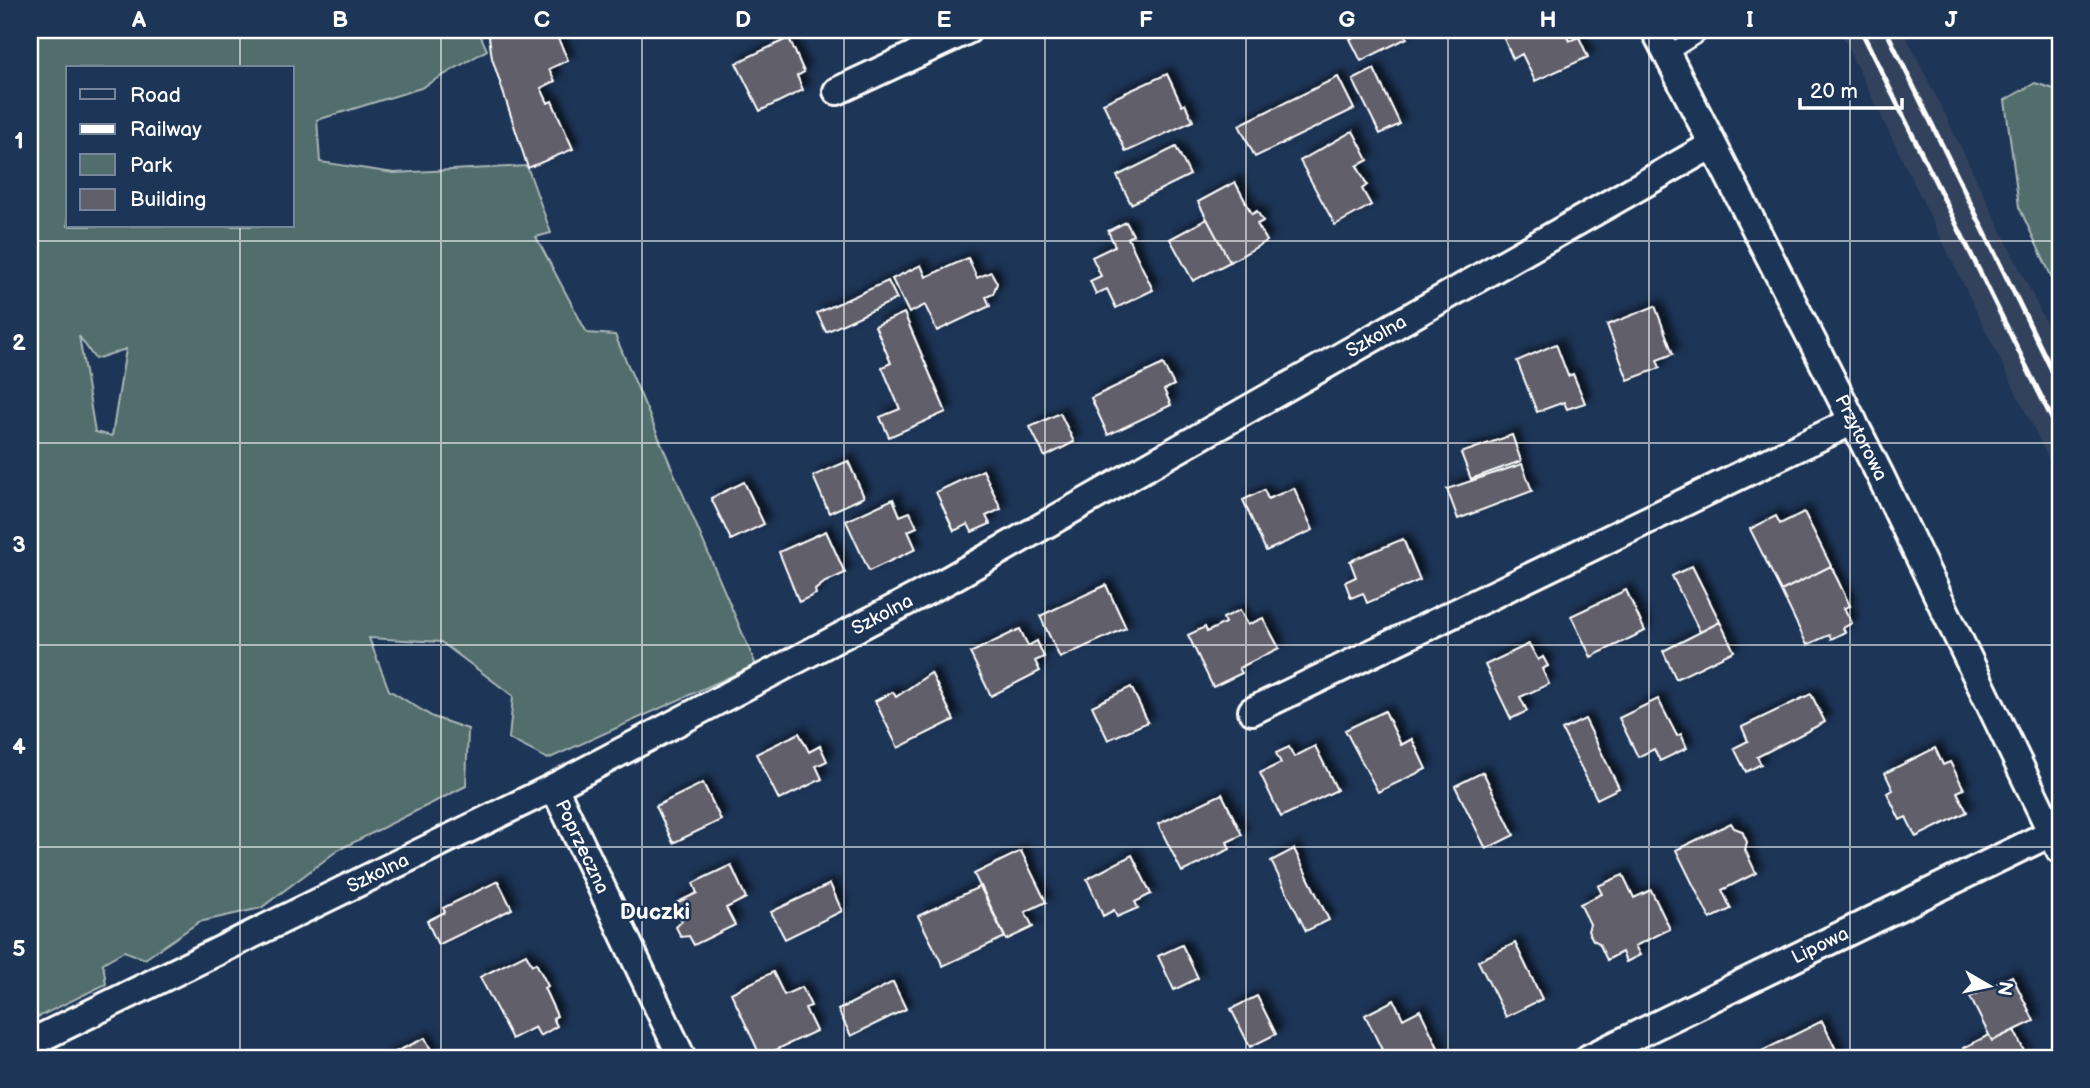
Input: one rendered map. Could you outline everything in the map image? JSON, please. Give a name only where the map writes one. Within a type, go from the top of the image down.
[{"type":"street","points":[[837,91],[968,30]]},
{"type":"street","name":"Przytorowa","points":[[1655,30],[1853,421],[2056,841]]},
{"type":"street","name":"Szkolna","points":[[30,1043],[554,787],[950,579],[1712,145]]},
{"type":"street","points":[[1252,711],[1853,421]]},
{"type":"street","name":"Poprzeczna","points":[[554,787],[682,1058]]},
{"type":"street","name":"Lipowa","points":[[1589,1058],[2056,841]]},
{"type":"lane","points":[[1667,54],[1705,30]]},
{"type":"shaded area","points":[[1839,30],[1903,30],[1940,104],[2060,352],[2060,482]]},
{"type":"green space","points":[[30,30],[478,30],[487,50],[421,88],[317,120],[320,162],[394,173],[527,166],[551,233],[536,237],[587,333],[615,335],[756,665],[548,759],[509,739],[513,696],[441,642],[369,638],[389,690],[433,717],[468,729],[466,786],[338,850],[261,908],[199,922],[145,959],[124,951],[103,963],[106,984],[30,1021]],"holes":[[[79,336],[95,359],[126,349],[112,436],[95,432]]]},
{"type":"green space","points":[[2035,83],[2060,91],[2060,295],[2019,207],[2005,100]]},
{"type":"building","points":[[488,30],[554,30],[568,60],[549,69],[555,81],[541,88],[548,103],[552,101],[573,149],[528,168],[492,58]]},
{"type":"building","points":[[1370,30],[1403,30],[1407,38],[1361,61],[1350,39]]},
{"type":"building","points":[[1564,30],[1569,41],[1579,37],[1588,57],[1535,81],[1522,54],[1513,59],[1501,32]]},
{"type":"building","points":[[789,38],[804,72],[797,76],[803,90],[760,111],[736,63]]},
{"type":"building","points":[[1374,69],[1400,124],[1380,134],[1353,80]]},
{"type":"building","points":[[1167,74],[1182,106],[1185,104],[1193,121],[1126,152],[1103,103]]},
{"type":"building","points":[[1338,77],[1354,109],[1255,157],[1239,125]]},
{"type":"building","points":[[1353,131],[1368,160],[1357,166],[1367,185],[1362,189],[1371,205],[1335,225],[1300,161]]},
{"type":"building","points":[[1176,147],[1190,175],[1131,204],[1117,176]]},
{"type":"building","points":[[1235,182],[1252,214],[1257,211],[1263,221],[1257,224],[1267,241],[1230,262],[1198,202]]},
{"type":"building","points":[[1207,219],[1230,262],[1193,281],[1170,239]]},
{"type":"building","points":[[1126,222],[1133,235],[1128,238],[1153,290],[1116,308],[1107,289],[1096,294],[1090,281],[1101,276],[1092,257],[1115,246],[1108,231]]},
{"type":"building","points":[[968,258],[977,278],[991,272],[997,283],[993,294],[986,297],[990,306],[937,331],[925,305],[909,313],[892,279],[921,265],[926,277]]},
{"type":"building","points":[[888,281],[897,299],[826,332],[817,313]]},
{"type":"building","points":[[1655,306],[1673,354],[1657,360],[1660,368],[1628,380],[1607,325]]},
{"type":"building","points":[[904,313],[946,412],[889,437],[880,417],[900,409],[882,367],[891,363],[875,326]]},
{"type":"building","points":[[1556,344],[1568,376],[1573,374],[1585,403],[1567,409],[1564,402],[1537,412],[1517,361]]},
{"type":"building","points":[[1163,364],[1174,385],[1164,390],[1171,405],[1108,435],[1091,398]]},
{"type":"building","points":[[1060,413],[1074,442],[1045,457],[1030,427]]},
{"type":"building","points":[[1512,435],[1521,461],[1471,479],[1461,453]]},
{"type":"building","points":[[848,461],[864,497],[829,513],[813,476]]},
{"type":"building","points":[[1522,464],[1532,491],[1458,519],[1447,489]]},
{"type":"building","points":[[983,470],[1001,509],[986,516],[990,524],[972,532],[968,524],[954,531],[936,492]]},
{"type":"building","points":[[744,482],[764,524],[731,540],[711,498]]},
{"type":"building","points":[[1294,488],[1313,530],[1266,551],[1243,500],[1264,490],[1268,499]]},
{"type":"building","points":[[893,499],[900,516],[910,512],[917,527],[908,531],[916,549],[869,571],[846,521]]},
{"type":"building","points":[[1804,512],[1831,566],[1781,591],[1750,529],[1776,516],[1780,524]]},
{"type":"building","points":[[826,531],[845,573],[825,582],[815,590],[816,594],[799,602],[779,552]]},
{"type":"building","points":[[1403,539],[1420,580],[1367,603],[1363,593],[1351,598],[1345,582],[1356,577],[1350,561]]},
{"type":"building","points":[[1692,566],[1720,622],[1700,632],[1672,576]]},
{"type":"building","points":[[1831,566],[1850,606],[1844,608],[1852,623],[1843,628],[1845,632],[1831,639],[1829,635],[1807,645],[1781,591]]},
{"type":"building","points":[[1106,585],[1126,628],[1060,658],[1040,616]]},
{"type":"building","points":[[1626,590],[1645,631],[1591,657],[1571,616]]},
{"type":"building","points":[[1240,610],[1248,625],[1263,618],[1279,648],[1239,668],[1242,673],[1213,687],[1188,635],[1205,627],[1207,632],[1225,623],[1223,618]]},
{"type":"building","points":[[1720,622],[1734,651],[1676,679],[1663,651]]},
{"type":"building","points":[[1020,629],[1028,646],[1037,641],[1044,657],[1035,661],[1040,671],[991,696],[970,653]]},
{"type":"building","points":[[1529,644],[1538,660],[1543,657],[1548,666],[1542,669],[1549,684],[1520,697],[1527,711],[1511,719],[1485,665]]},
{"type":"building","points":[[931,673],[954,720],[898,748],[875,701],[893,692],[896,697]]},
{"type":"building","points":[[1131,687],[1148,722],[1108,740],[1092,706]]},
{"type":"building","points":[[1811,694],[1825,722],[1757,757],[1761,764],[1746,772],[1734,748],[1748,741],[1742,727]]},
{"type":"building","points":[[1658,699],[1677,736],[1681,734],[1687,748],[1660,761],[1654,749],[1638,757],[1619,718]]},
{"type":"building","points":[[1385,711],[1401,745],[1412,739],[1426,769],[1378,792],[1345,730]]},
{"type":"building","points":[[1585,719],[1619,788],[1597,799],[1562,730]]},
{"type":"building","points":[[799,733],[809,752],[820,746],[827,761],[816,766],[822,779],[779,800],[756,754]]},
{"type":"building","points":[[1315,746],[1337,790],[1281,817],[1260,773],[1281,763],[1276,753],[1289,747],[1294,757]]},
{"type":"building","points":[[1935,748],[1943,765],[1950,762],[1964,789],[1957,792],[1967,812],[1916,837],[1906,817],[1900,820],[1887,793],[1893,790],[1885,773]]},
{"type":"building","points":[[1483,772],[1514,835],[1486,849],[1455,786]]},
{"type":"building","points":[[703,783],[721,820],[673,843],[656,806]]},
{"type":"building","points":[[1222,794],[1242,835],[1227,842],[1230,849],[1182,872],[1158,824]]},
{"type":"building","points":[[1731,823],[1734,828],[1742,831],[1747,842],[1745,850],[1756,873],[1722,890],[1731,909],[1710,919],[1676,850]]},
{"type":"building","points":[[1294,849],[1329,920],[1306,931],[1271,861]]},
{"type":"building","points":[[1021,851],[1046,902],[1025,912],[1033,927],[1006,940],[974,874]]},
{"type":"building","points":[[1132,855],[1151,894],[1135,902],[1138,908],[1117,917],[1114,910],[1103,916],[1087,879]]},
{"type":"building","points":[[731,865],[746,898],[726,908],[735,925],[694,945],[689,936],[681,937],[676,927],[682,921],[674,904],[697,893],[693,883]]},
{"type":"building","points":[[1623,875],[1634,898],[1651,890],[1670,929],[1635,946],[1640,955],[1626,962],[1622,952],[1607,960],[1599,943],[1593,940],[1588,931],[1590,924],[1580,904],[1602,894],[1598,886]]},
{"type":"building","points":[[498,881],[512,909],[438,945],[427,921],[445,912],[443,908]]},
{"type":"building","points":[[830,884],[842,911],[785,939],[771,912]]},
{"type":"building","points":[[981,886],[1005,937],[943,966],[918,916]]},
{"type":"building","points":[[1515,943],[1542,999],[1506,1017],[1478,961]]},
{"type":"building","points":[[1182,945],[1198,978],[1174,990],[1158,956]]},
{"type":"building","points":[[526,954],[532,965],[536,963],[548,986],[544,988],[557,1016],[553,1018],[557,1026],[540,1036],[535,1027],[512,1039],[480,977]]},
{"type":"building","points":[[773,972],[784,995],[802,987],[811,1006],[805,1008],[816,1031],[761,1057],[731,993]]},
{"type":"building","points":[[2012,976],[2034,1021],[1992,1041],[1970,997]]},
{"type":"building","points":[[893,982],[906,1009],[851,1036],[838,1010]]},
{"type":"building","points":[[1257,996],[1276,1034],[1250,1047],[1231,1009]]},
{"type":"building","points":[[1394,1000],[1403,1019],[1420,1010],[1443,1058],[1386,1058],[1365,1015]]},
{"type":"building","points":[[1822,1021],[1840,1058],[1763,1058],[1760,1052]]},
{"type":"building","points":[[2014,1030],[2025,1053],[2014,1058],[1968,1058],[1963,1048],[1989,1035],[1992,1041]]},
{"type":"building","points":[[425,1038],[435,1058],[383,1058]]},
{"type":"railway","points":[[1861,30],[2060,435]]},
{"type":"railway","points":[[1886,30],[2060,387]]},
{"type":"district","name":"Duczki","points":[[655,912]]}]
